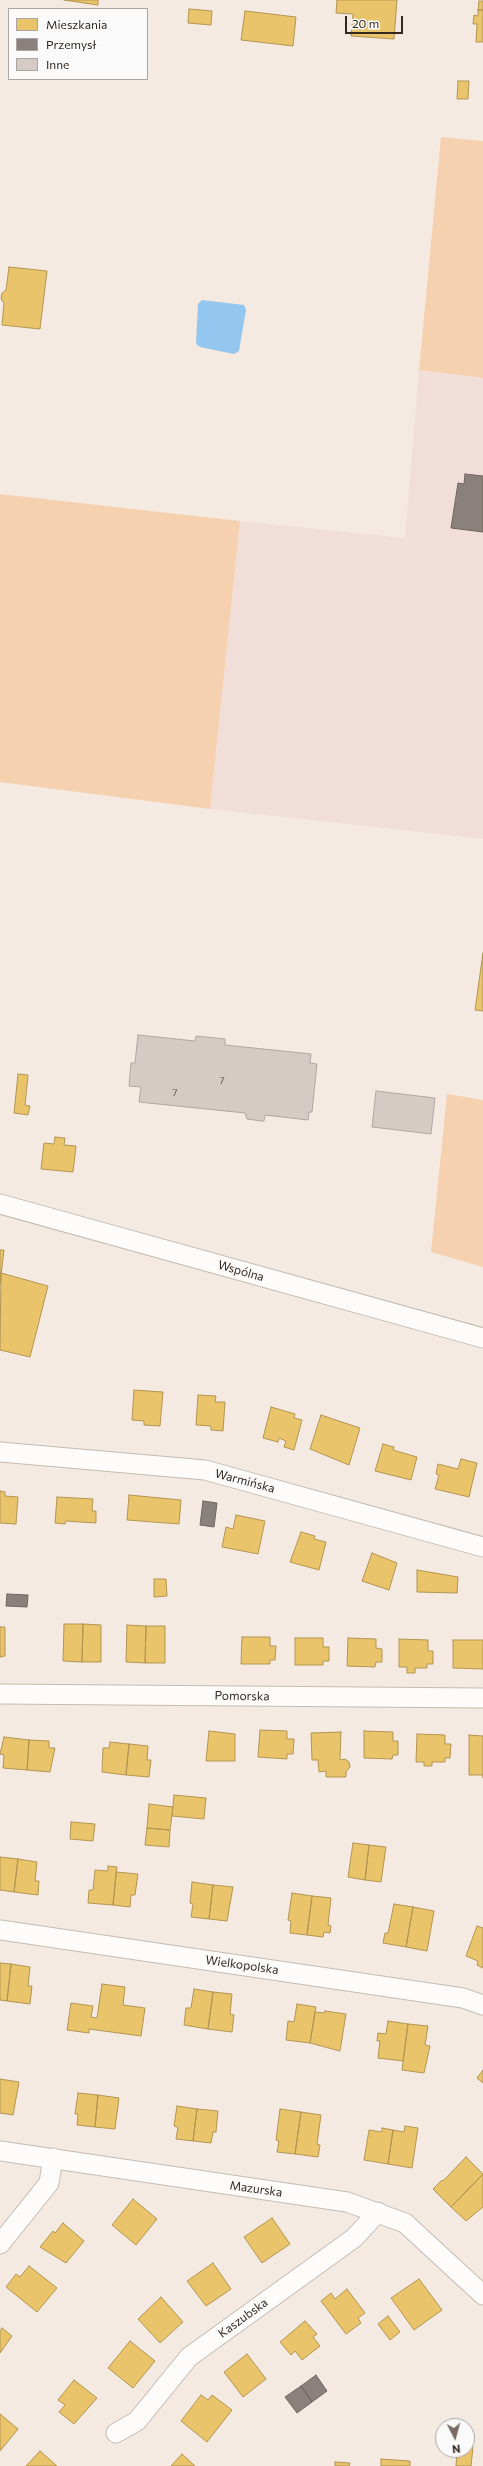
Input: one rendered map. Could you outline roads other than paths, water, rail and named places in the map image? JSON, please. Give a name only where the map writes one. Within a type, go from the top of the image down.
[{"type":"street","name":"Wspólna","points":[[0,1204],[483,1338]]},
{"type":"street","name":"Warmińska","points":[[0,1452],[204,1470],[483,1547]]},
{"type":"street","name":"Pomorska","points":[[0,1694],[483,1698]]},
{"type":"street","name":"Wielkopolska","points":[[0,1930],[464,1998],[483,2005]]},
{"type":"street","name":"Mazurska","points":[[0,2151],[347,2202],[378,2212],[405,2224],[483,2295]]},
{"type":"street","points":[[0,2244],[49,2183],[53,2158]]},
{"type":"street","name":"Kaszubska","points":[[116,2433],[137,2421],[189,2357],[354,2238],[378,2212]]},
{"type":"water","points":[[202,300],[244,305],[246,310],[239,351],[234,354],[200,347],[196,344],[198,304]]}]
